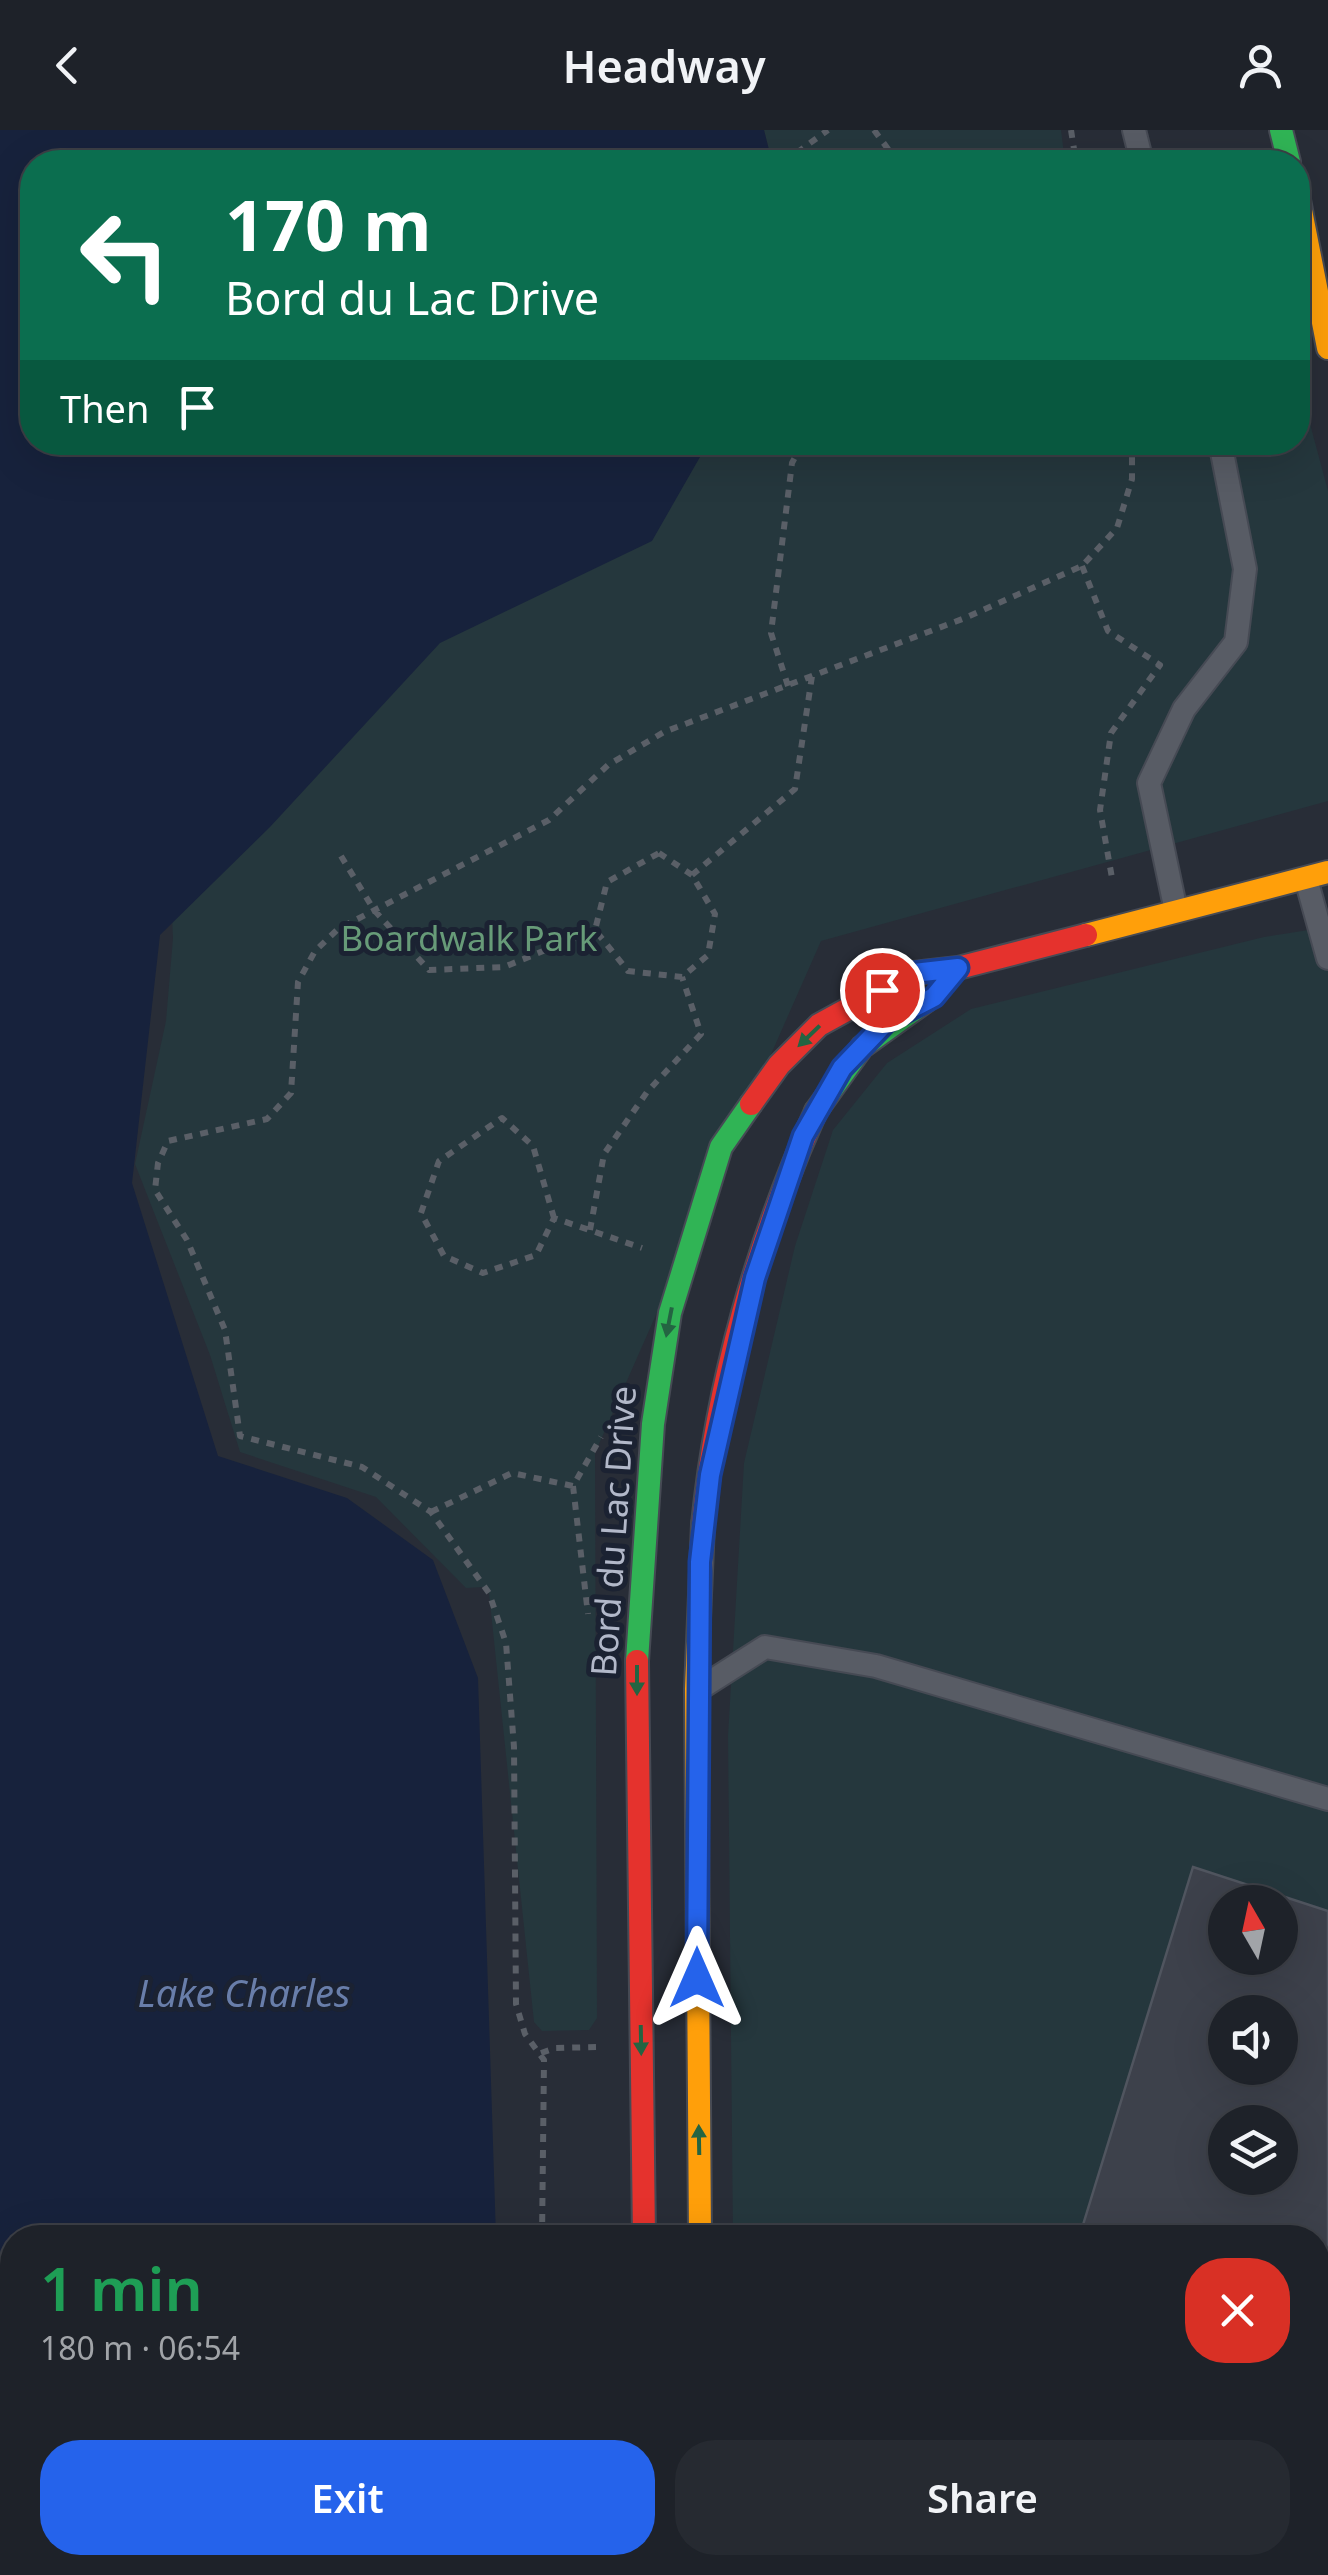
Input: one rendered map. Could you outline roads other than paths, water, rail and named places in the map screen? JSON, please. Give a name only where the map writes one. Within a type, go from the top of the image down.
[{"type":"street","points":[[1310,259],[1326,342]]},
{"type":"street","name":"Bord du Lac Drive","points":[[644,2225],[638,1654],[653,1424],[670,1313],[721,1147],[779,1065],[819,1026],[914,973],[958,968],[1317,875]]},
{"type":"street","name":"Bord du Lac Drive","points":[[700,2225],[696,1691],[700,1562],[710,1475],[755,1278],[803,1136],[842,1068],[886,1022],[934,997],[958,968]]},
{"type":"lane","points":[[1176,910],[1150,783],[1184,709],[1236,642],[1246,569],[1223,455]]},
{"type":"lane","points":[[1317,875],[1328,958]]},
{"type":"lane","points":[[696,1691],[765,1647],[876,1666],[1328,1799]]},
{"type":"water","name":"Lake Charles","points":[[0,130],[764,130],[769,150],[20,150],[20,455],[701,455],[652,541],[440,643],[270,827],[160,935],[132,1183],[218,1456],[347,1498],[433,1560],[478,1678],[496,2225],[0,2225]]},
{"type":"park label","name":"Boardwalk Park","points":[[469,939]]}]
